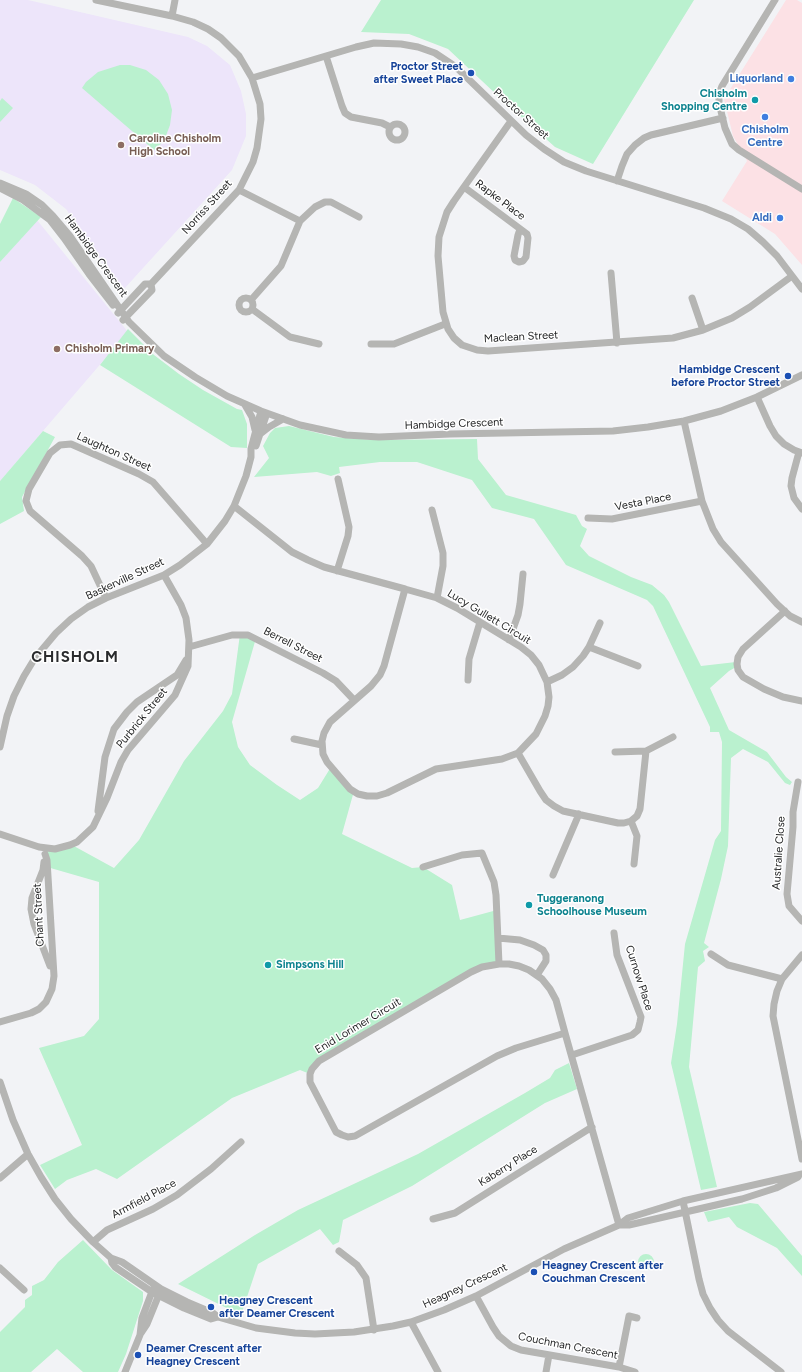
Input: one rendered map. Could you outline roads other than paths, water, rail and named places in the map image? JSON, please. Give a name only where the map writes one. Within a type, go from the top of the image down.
[{"type":"street","name":"Norriss Street","points":[[96,0],[172,16],[193,22],[208,29],[221,38],[239,56],[252,78],[260,104],[260,133],[253,162],[239,190],[151,284],[145,284],[120,311]]},
{"type":"street","points":[[172,16],[175,0]]},
{"type":"street","points":[[775,0],[720,90],[719,103],[728,137],[732,144],[739,150],[802,189]]},
{"type":"street","name":"Proctor Street","points":[[252,78],[374,43],[401,44],[418,47],[434,53],[456,68],[526,135],[564,162],[586,171],[709,209],[731,219],[748,229],[763,242],[777,256],[802,289]]},
{"type":"street","points":[[326,56],[345,113],[351,118],[382,123],[390,127]]},
{"type":"street","points":[[617,181],[627,154],[644,138],[723,118]]},
{"type":"street","name":"Maclean Street","points":[[511,121],[447,212],[439,237],[439,263],[445,324],[454,338],[462,345],[477,350],[488,351],[668,339],[703,330],[732,318],[750,307],[792,276]]},
{"type":"street","name":"Hambidge Crescent","points":[[0,183],[26,194],[42,205],[53,216],[70,236],[126,320],[164,356],[211,387],[243,404],[300,425],[346,435],[379,437],[613,431],[648,428],[684,421],[721,411],[758,397],[802,375]]},
{"type":"street","name":"Rapke Place","points":[[464,187],[522,231]]},
{"type":"street","name":"Hambidge Crescent","points":[[0,188],[23,200],[50,220],[89,274],[120,311]]},
{"type":"street","points":[[239,190],[300,221]]},
{"type":"street","points":[[252,300],[281,266],[300,221],[315,207],[325,202],[331,202],[359,217]]},
{"type":"street","points":[[611,273],[617,343]]},
{"type":"street","name":"Norriss Street","points":[[126,320],[152,290],[151,284]]},
{"type":"street","points":[[244,298],[252,300],[254,304],[250,311],[245,312],[239,306],[240,301],[244,298]]},
{"type":"street","points":[[692,298],[703,330]]},
{"type":"street","points":[[252,309],[290,337],[319,344]]},
{"type":"street","points":[[371,344],[394,344],[445,324]]},
{"type":"street","points":[[758,397],[770,426],[776,436],[784,444],[801,453],[792,478],[791,486],[794,498],[802,509]]},
{"type":"street","points":[[243,404],[252,417],[258,433],[284,419]]},
{"type":"street","name":"Baskerville Street","points":[[0,747],[7,716],[14,696],[35,658],[52,637],[71,619],[88,607],[164,574],[191,557],[207,544],[225,521],[241,491],[264,412]]},
{"type":"street","points":[[684,421],[702,501],[709,523],[721,542],[784,611],[802,622]]},
{"type":"street","name":"Laughton Street","points":[[106,598],[91,566],[82,556],[30,511],[26,501],[28,489],[50,453],[60,445],[71,444],[139,474],[153,482],[207,544]]},
{"type":"street","points":[[337,571],[348,536],[349,527],[338,479]]},
{"type":"street","name":"Vesta Place","points":[[588,518],[612,519],[702,501]]},
{"type":"street","name":"Lucy Gullett Circuit","points":[[234,506],[292,552],[308,560],[337,571],[437,598],[480,622],[531,655],[539,665],[548,682],[548,706],[543,721],[536,734],[518,753],[502,759],[436,769],[387,793],[377,796],[358,794],[350,789],[327,762],[323,754],[322,745]]},
{"type":"street","points":[[432,510],[443,553],[443,566],[437,598]]},
{"type":"street","name":"Purbrick Street","points":[[0,834],[45,851],[63,848],[77,842],[87,833],[97,820],[121,762],[128,750],[175,695],[188,666],[189,649],[186,618],[178,599],[164,574]]},
{"type":"street","points":[[509,640],[518,615],[523,574]]},
{"type":"street","points":[[294,738],[322,745],[324,733],[328,725],[371,686],[380,675],[384,666],[405,589]]},
{"type":"street","points":[[784,611],[741,651],[737,664],[738,670],[743,677],[764,689],[783,697],[802,701]]},
{"type":"street","points":[[468,680],[469,659],[480,622]]},
{"type":"street","points":[[548,682],[562,675],[573,667],[589,647],[600,623]]},
{"type":"street","name":"Berrell Street","points":[[189,649],[232,635],[248,635],[336,681],[354,700]]},
{"type":"street","points":[[589,647],[638,666]]},
{"type":"street","name":"Purbrick Street","points":[[97,820],[105,757],[114,729],[136,702],[177,675],[184,664],[189,649]]},
{"type":"street","points":[[615,752],[646,751],[673,737]]},
{"type":"street","points":[[518,753],[546,800],[554,806],[563,811],[624,823],[631,821],[637,816],[640,809],[646,751]]},
{"type":"street","name":"Australie Close","points":[[798,782],[793,812],[787,900],[789,906],[802,921]]},
{"type":"street","points":[[552,875],[579,814]]},
{"type":"street","points":[[631,821],[637,836],[634,864]]},
{"type":"street","name":"Chant Street","points":[[45,851],[43,870],[32,898],[31,909],[34,924],[54,976]]},
{"type":"street","name":"Chant Street","points":[[0,1022],[31,1013],[39,1009],[51,994],[54,976],[47,860],[45,851]]},
{"type":"street","points":[[423,867],[462,855],[482,853],[494,882],[496,895],[499,964]]},
{"type":"street","name":"Curnow Place","points":[[572,1055],[632,1035],[638,1030],[641,1018],[617,955],[614,933]]},
{"type":"street","points":[[498,938],[520,940],[543,950],[546,955],[546,961],[537,975]]},
{"type":"street","points":[[711,954],[728,965],[782,979]]},
{"type":"street","points":[[802,955],[782,979],[777,991],[773,1016],[802,1159]]},
{"type":"street","name":"Enid Lorimer Circuit","points":[[565,1033],[516,1048],[497,1056],[358,1134],[348,1137],[336,1132],[310,1082],[310,1074],[315,1065],[471,972],[482,967],[499,964],[509,964],[529,970],[537,975],[550,989],[556,1000],[619,1225]]},
{"type":"street","name":"Heagney Crescent","points":[[0,1082],[13,1120],[28,1154],[55,1199],[71,1219],[111,1258],[122,1262],[157,1291],[214,1313],[218,1317],[256,1328],[295,1333],[334,1334],[374,1330],[411,1322],[476,1296],[564,1249],[619,1225],[628,1218],[683,1201],[802,1174]]},
{"type":"street","name":"Kaberry Place","points":[[434,1219],[455,1213],[592,1127]]},
{"type":"street","name":"Armfield Place","points":[[93,1242],[107,1230],[153,1209],[177,1195],[212,1170],[241,1142]]},
{"type":"street","points":[[0,1178],[28,1154]]},
{"type":"street","name":"Heagney Crescent","points":[[619,1225],[629,1225],[761,1193],[786,1183],[802,1174]]},
{"type":"street","points":[[683,1201],[699,1279],[710,1308],[718,1320],[728,1330],[781,1372]]},
{"type":"street","points":[[339,1251],[357,1265],[366,1278],[374,1330]]},
{"type":"street","points":[[0,1268],[24,1290]]},
{"type":"street","points":[[125,1372],[140,1335],[142,1318],[157,1291]]},
{"type":"street","name":"Couchman Crescent","points":[[476,1296],[492,1327],[499,1336],[507,1343],[521,1350],[619,1367],[635,1372]]},
{"type":"street","points":[[621,1314],[637,1318]]},
{"type":"street","points":[[619,1367],[629,1316]]},
{"type":"street","points":[[411,1322],[438,1372]]},
{"type":"street","points":[[546,1372],[549,1355]]},
{"type":"place","name":"Proctor Street after Sweet Place","points":[[471,73]]},
{"type":"place","name":"Liquorland","points":[[791,79]]},
{"type":"place","name":"Chisholm Shopping Centre","points":[[755,100]]},
{"type":"place","name":"Chisholm Centre","points":[[765,117]]},
{"type":"place","name":"Caroline Chisholm High School","points":[[121,145]]},
{"type":"place","name":"Aldi","points":[[780,218]]},
{"type":"place","name":"Chisholm Primary","points":[[57,349]]},
{"type":"place","name":"Hambidge Crescent before Proctor Street","points":[[788,376]]},
{"type":"place","name":"Tuggeranong Schoolhouse Museum","points":[[529,905]]},
{"type":"place","name":"Simpsons Hill","points":[[268,965]]},
{"type":"place","name":"Heagney Crescent after Couchman Crescent","points":[[534,1272]]},
{"type":"place","name":"Heagney Crescent after Deamer Crescent","points":[[211,1307]]},
{"type":"place","name":"Deamer Crescent after Heagney Crescent","points":[[138,1355]]},
{"type":"district","name":"CHISHOLM","points":[[75,658]]}]
